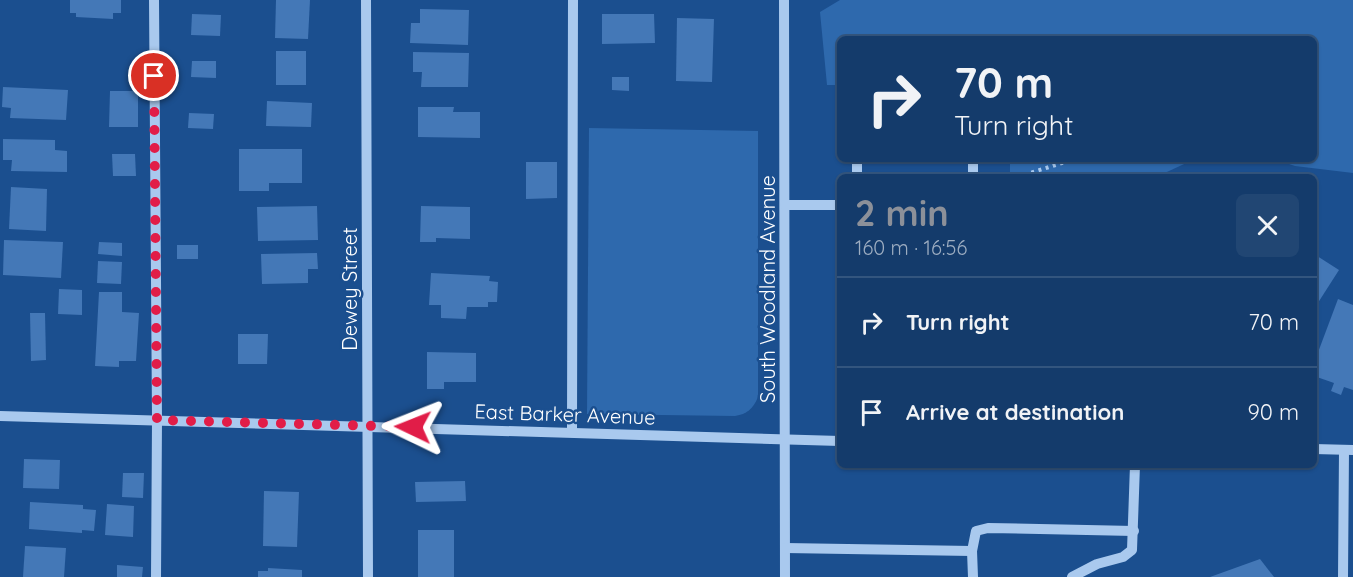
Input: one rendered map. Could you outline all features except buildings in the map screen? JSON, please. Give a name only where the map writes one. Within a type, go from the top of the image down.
[{"type":"street","points":[[154,0],[156,577]]},
{"type":"street","name":"Dewey Street","points":[[366,0],[368,577]]},
{"type":"street","points":[[572,432],[573,0]]},
{"type":"street","name":"South Woodland Avenue","points":[[784,0],[785,577]]},
{"type":"street","points":[[785,205],[837,205]]},
{"type":"street","name":"East Barker Avenue","points":[[0,416],[367,425],[837,441]]},
{"type":"street","points":[[1317,449],[1348,450],[1343,577]]},
{"type":"street","points":[[1072,577],[1096,564],[1123,557],[1132,550],[1135,468]]},
{"type":"street","points":[[973,577],[972,552],[976,531],[988,528],[1134,531]]},
{"type":"street","points":[[785,548],[972,552]]},
{"type":"path","points":[[1027,174],[1065,162]]},
{"type":"shaded area","points":[[840,0],[1353,0],[1353,173],[1295,166],[1283,162],[1317,162],[1317,36],[837,36],[837,85],[827,85],[820,12]]},
{"type":"shaded area","points":[[589,128],[758,131],[758,397],[752,408],[743,414],[735,416],[587,414]]},
{"type":"shaded area","points":[[1010,162],[1188,162],[1162,174],[1010,174]]},
{"type":"route","points":[[154,76],[157,420],[413,427]]}]
